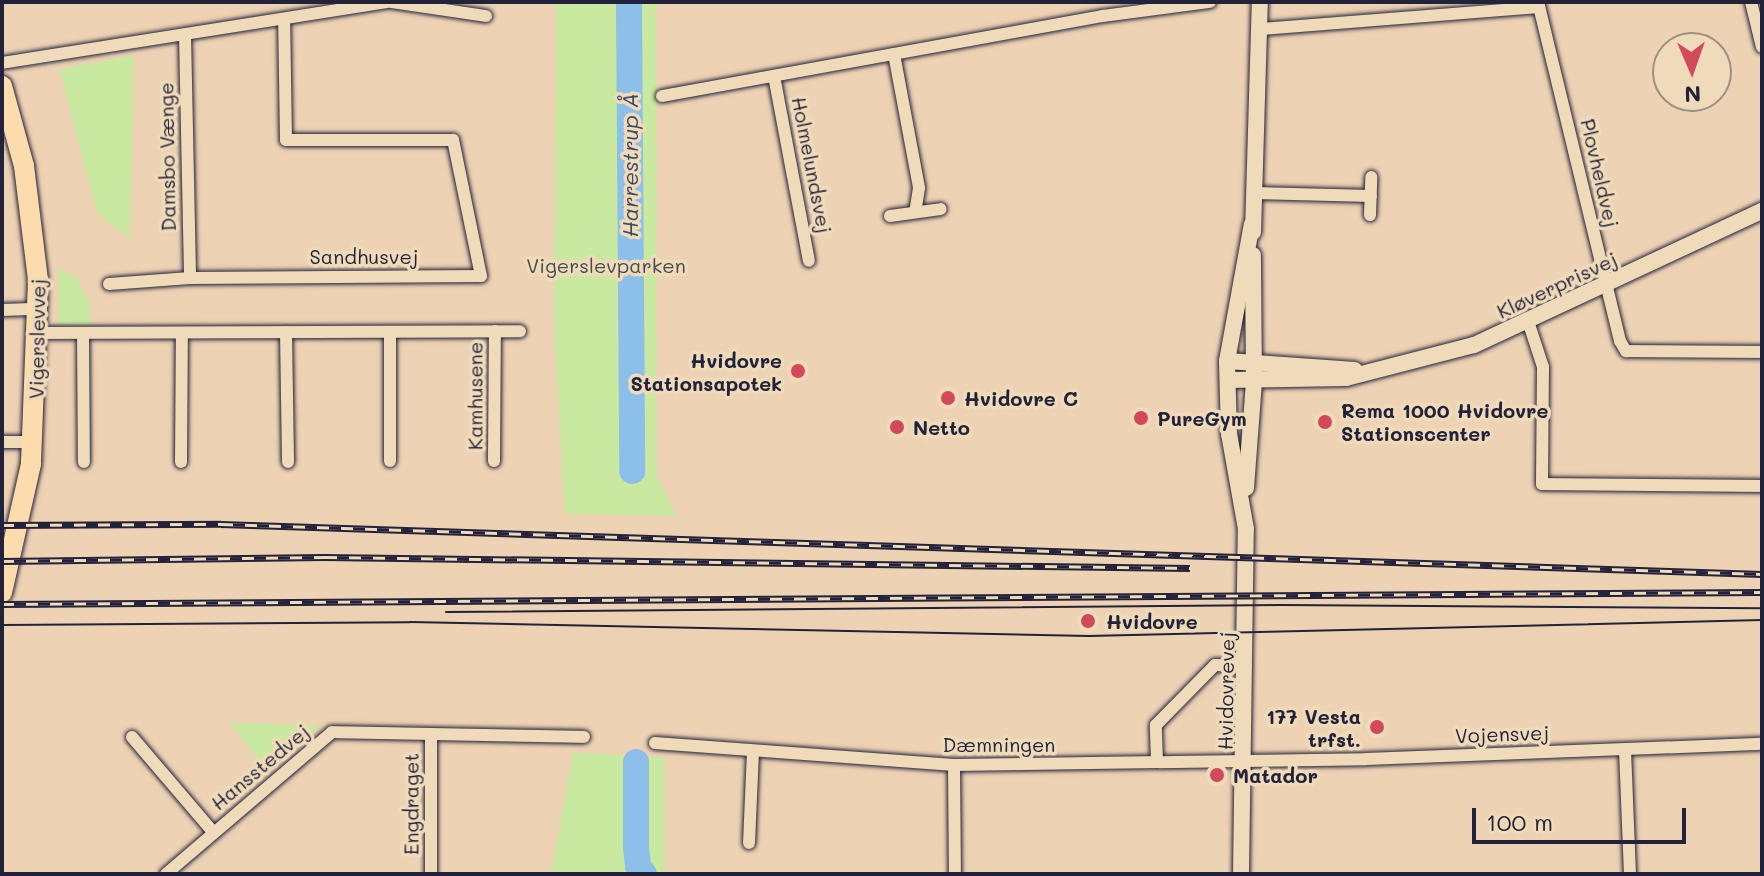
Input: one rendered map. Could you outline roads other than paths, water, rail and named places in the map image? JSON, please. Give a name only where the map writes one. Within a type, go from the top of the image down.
[{"type":"main road","name":"Vigerslevvej","points":[[2,86],[32,209],[38,309],[33,442],[24,509],[2,593]]},
{"type":"street","points":[[2,63],[389,2],[486,16]]},
{"type":"street","name":"Holmelundsvej","points":[[662,96],[1210,2]]},
{"type":"street","name":"Hvidovrevej","points":[[1241,874],[1246,666],[1244,508],[1255,363],[1252,224],[1260,2]]},
{"type":"street","points":[[1751,2],[1762,47]]},
{"type":"street","points":[[1261,29],[1539,5]]},
{"type":"street","name":"Plovheldvej","points":[[1539,5],[1605,286],[1626,351],[1762,352]]},
{"type":"street","name":"Sandhusvej","points":[[109,284],[190,278],[481,276],[453,140],[286,140],[284,19]]},
{"type":"street","name":"Damsbo Vænge","points":[[185,35],[190,278]]},
{"type":"street","points":[[894,54],[919,188],[915,212]]},
{"type":"street","name":"Holmelundsvej","points":[[774,76],[809,261]]},
{"type":"street","points":[[1370,215],[1371,177]]},
{"type":"street","points":[[1254,193],[1371,196]]},
{"type":"street","points":[[890,216],[941,209]]},
{"type":"street","name":"Kløverprisvej","points":[[1228,380],[1307,382],[1474,345],[1762,211]]},
{"type":"street","name":"Hvidovrevej","points":[[1244,508],[1229,434],[1227,361],[1252,224]]},
{"type":"street","points":[[2,310],[38,309]]},
{"type":"street","points":[[1528,321],[1543,367],[1542,484],[1762,486]]},
{"type":"street","name":"Kamhusene","points":[[494,461],[495,331]]},
{"type":"street","name":"Kamhusene","points":[[38,333],[520,331]]},
{"type":"street","points":[[286,332],[288,462]]},
{"type":"street","points":[[390,332],[390,461]]},
{"type":"street","points":[[83,333],[84,462]]},
{"type":"street","points":[[181,462],[182,333]]},
{"type":"street","name":"Kløverprisvej","points":[[1227,361],[1361,371]]},
{"type":"street","points":[[2,442],[33,442]]},
{"type":"street","points":[[1157,761],[1156,725],[1215,665],[1246,666]]},
{"type":"street","name":"Hansstedvej","points":[[166,874],[332,732],[431,734]]},
{"type":"street","points":[[431,734],[584,737]]},
{"type":"street","name":"Engdraget","points":[[431,734],[431,874]]},
{"type":"street","name":"Hansstedvej","points":[[132,737],[213,832]]},
{"type":"street","name":"Dæmningen","points":[[655,743],[954,765],[1244,760]]},
{"type":"street","name":"Vojensvej","points":[[1244,760],[1762,744]]},
{"type":"street","points":[[1625,750],[1630,874]]},
{"type":"street","points":[[749,843],[753,751]]},
{"type":"street","points":[[954,765],[955,874]]},
{"type":"waterway","name":"Harrestrup Å","points":[[629,2],[632,471]]},
{"type":"waterway","name":"Harrestrup Å","points":[[636,762],[636,847],[638,867],[644,874]]},
{"type":"tram line","points":[[446,612],[1281,605],[1762,608]]},
{"type":"tram line","points":[[2,625],[410,622],[1089,636],[1762,620]]},
{"type":"railway","points":[[2,525],[221,524],[1762,574]]},
{"type":"railway","points":[[2,561],[325,557],[1190,568]]},
{"type":"railway","points":[[2,604],[1762,592]]},
{"type":"place","name":"Hvidovre Stationsapotek","points":[[798,371]]},
{"type":"place","name":"Hvidovre C","points":[[948,398]]},
{"type":"place","name":"PureGym","points":[[1141,418]]},
{"type":"place","name":"Rema 1000 Hvidovre Stationscenter","points":[[1325,422]]},
{"type":"place","name":"Netto","points":[[897,427]]},
{"type":"place","name":"Hvidovre","points":[[1088,621]]},
{"type":"place","name":"177 Vesta trfst.","points":[[1377,727]]},
{"type":"place","name":"Matador","points":[[1217,775]]},
{"type":"park label","name":"Vigerslevparken","points":[[606,265]]}]
